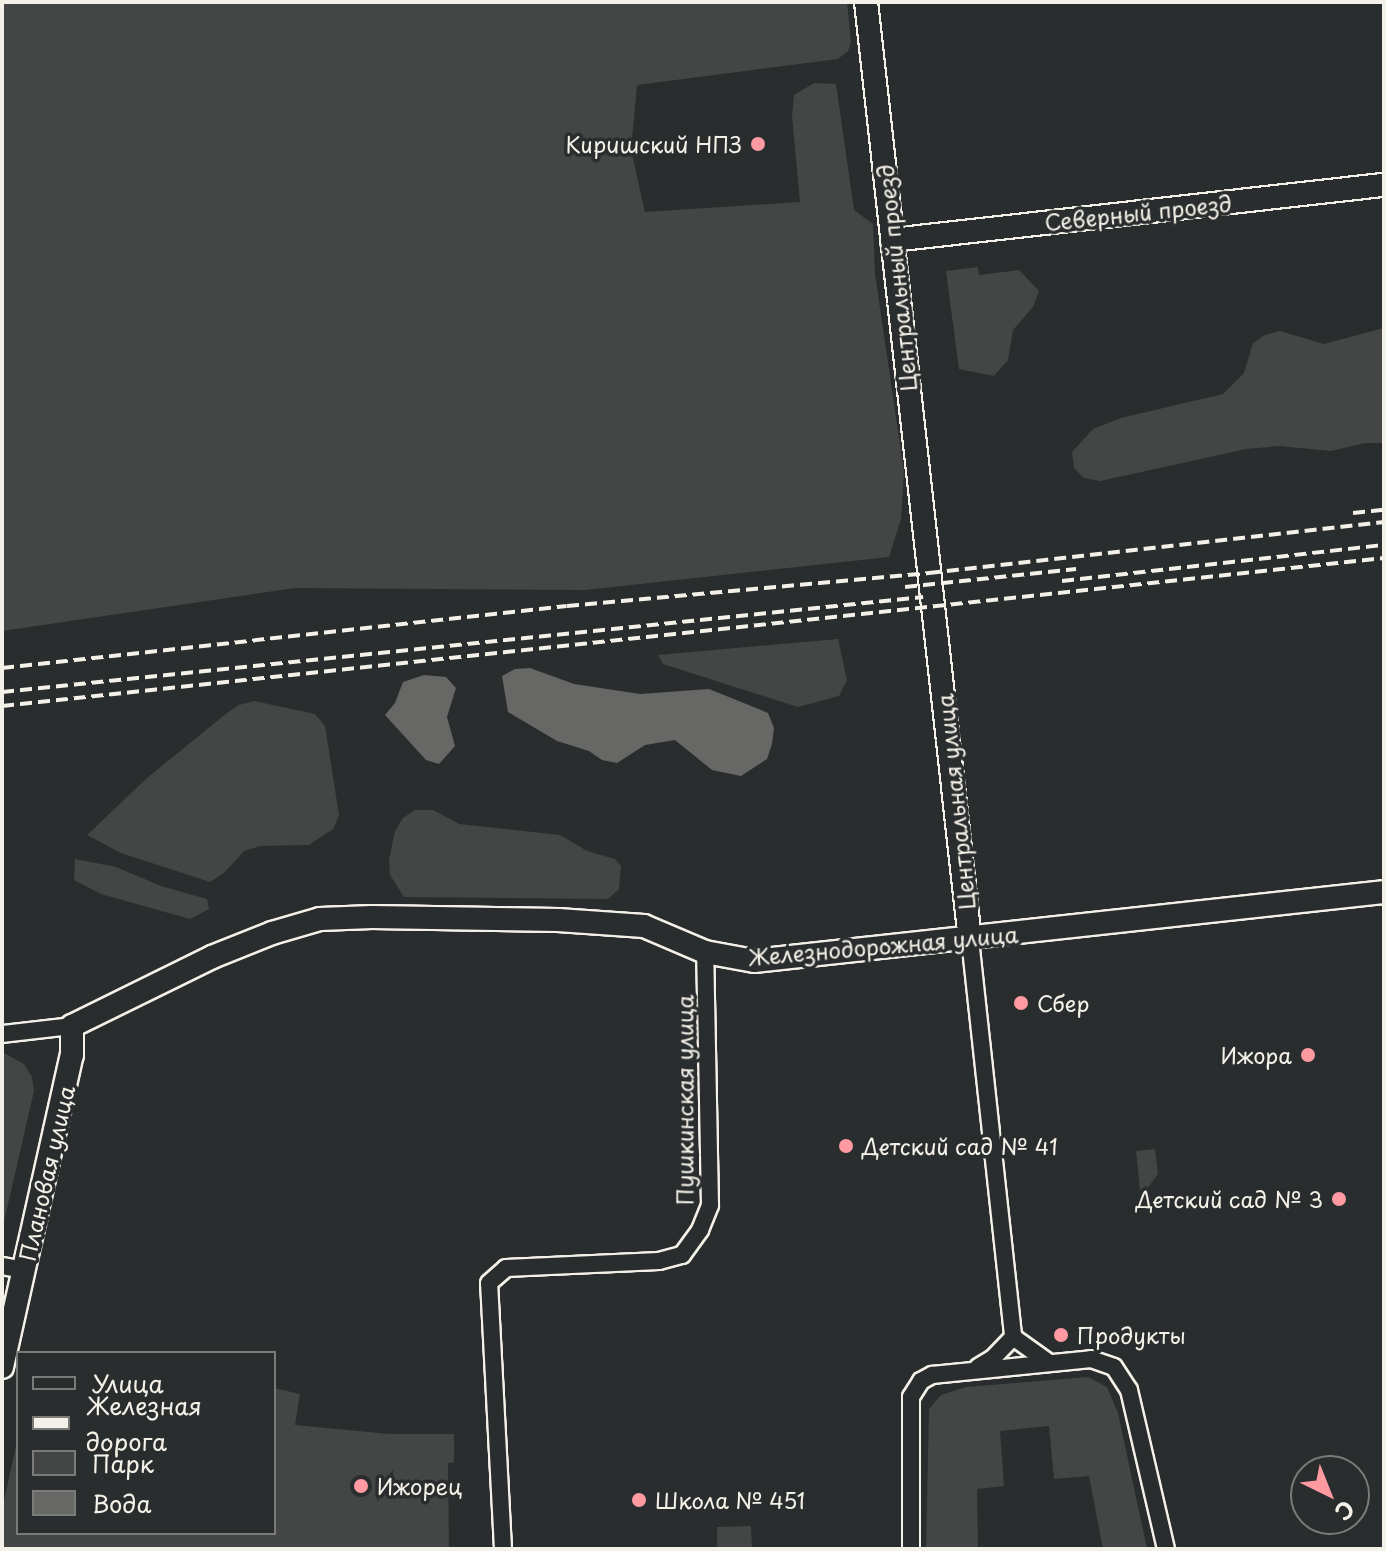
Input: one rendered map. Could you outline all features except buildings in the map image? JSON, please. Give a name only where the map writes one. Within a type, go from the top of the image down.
[{"type":"street","name":"Центральный проезд","points":[[866,2],[927,554]]},
{"type":"street","name":"Северный проезд","points":[[892,240],[1384,185]]},
{"type":"street","name":"Центральная улица","points":[[927,554],[1013,1337]]},
{"type":"street","name":"Железнодорожная улица","points":[[72,1026],[212,957],[272,933],[320,919],[543,920],[644,926],[705,952],[754,961],[1384,892]]},
{"type":"street","name":"Пушкинская улица","points":[[503,1549],[489,1283],[506,1268],[659,1261],[682,1255],[700,1230],[710,1205],[705,952]]},
{"type":"street","points":[[2,1034],[72,1026]]},
{"type":"street","name":"Плановая улица","points":[[2,1367],[13,1268],[72,1055],[72,1026]]},
{"type":"street","points":[[974,1370],[993,1358],[1013,1337],[1048,1362]]},
{"type":"street","points":[[911,1549],[911,1397],[921,1381],[932,1375],[974,1370],[1048,1362],[1103,1361],[1123,1377],[1166,1549]]},
{"type":"green space","points":[[2,2],[847,2],[851,42],[848,51],[838,59],[637,85],[631,150],[645,212],[800,202],[792,116],[794,95],[814,83],[836,84],[854,210],[873,224],[875,274],[904,472],[901,519],[889,557],[585,590],[295,588],[2,631]]},
{"type":"green space","points":[[978,267],[979,275],[1019,270],[1039,291],[1033,307],[1013,330],[1008,360],[994,376],[959,369],[946,271]]},
{"type":"green space","points":[[1384,328],[1384,443],[1365,443],[1331,451],[1279,446],[1246,449],[1100,481],[1084,478],[1074,468],[1072,452],[1093,429],[1121,418],[1223,394],[1244,373],[1253,343],[1265,335],[1280,331],[1324,344]]},
{"type":"green space","points":[[838,639],[847,680],[839,696],[798,707],[663,664],[658,655]]},
{"type":"green space","points":[[254,701],[315,714],[325,726],[339,815],[333,829],[309,845],[260,846],[244,851],[224,873],[210,882],[121,853],[87,835],[147,778],[227,713],[239,705]]},
{"type":"green space","points":[[415,810],[433,810],[459,824],[560,835],[587,851],[615,859],[621,866],[619,889],[608,899],[404,897],[390,875],[389,860],[395,831],[403,818]]},
{"type":"green space","points":[[75,859],[116,867],[161,886],[207,899],[209,909],[190,919],[101,894],[74,880]]},
{"type":"green space","points":[[2,1052],[24,1064],[32,1077],[34,1091],[2,1230]]},
{"type":"green space","points":[[1155,1149],[1158,1174],[1146,1190],[1140,1190],[1136,1151]]},
{"type":"green space","points":[[1088,1377],[1107,1387],[1118,1413],[1147,1549],[1103,1549],[1089,1476],[1054,1479],[1049,1426],[1000,1431],[1004,1486],[977,1489],[978,1549],[926,1549],[929,1409],[941,1395],[966,1387]]},
{"type":"green space","name":"Ижорец","points":[[276,1388],[300,1394],[295,1425],[389,1434],[454,1434],[454,1462],[448,1463],[449,1549],[2,1549],[2,1510],[16,1446],[16,1535],[276,1535]]},
{"type":"green space","points":[[751,1526],[752,1549],[717,1549],[717,1527]]},
{"type":"water","points":[[530,668],[574,684],[640,694],[709,689],[768,713],[774,728],[767,759],[741,776],[712,770],[675,740],[645,745],[617,763],[602,760],[589,751],[557,741],[508,712],[502,676],[515,669]]},
{"type":"water","points":[[424,675],[446,677],[456,688],[447,717],[455,746],[439,764],[426,760],[385,715],[395,703],[403,682]]},
{"type":"railway","points":[[1353,513],[1384,510]]},
{"type":"railway","points":[[2,668],[567,606],[929,573],[1384,522]]},
{"type":"railway","points":[[1062,581],[1384,545]]},
{"type":"railway","points":[[2,706],[1384,558]]},
{"type":"railway","points":[[905,587],[1076,569]]},
{"type":"railway","points":[[2,692],[923,597]]},
{"type":"place","name":"Киришский НПЗ","points":[[758,144]]},
{"type":"place","name":"Сбер","points":[[1021,1003]]},
{"type":"place","name":"Ижора","points":[[1308,1055]]},
{"type":"place","name":"Детский сад № 41","points":[[846,1146]]},
{"type":"place","name":"Детский сад № 3","points":[[1339,1199]]},
{"type":"place","name":"Продукты","points":[[1061,1335]]},
{"type":"place","name":"Ижорец","points":[[361,1486]]},
{"type":"place","name":"Школа № 451","points":[[639,1500]]}]
